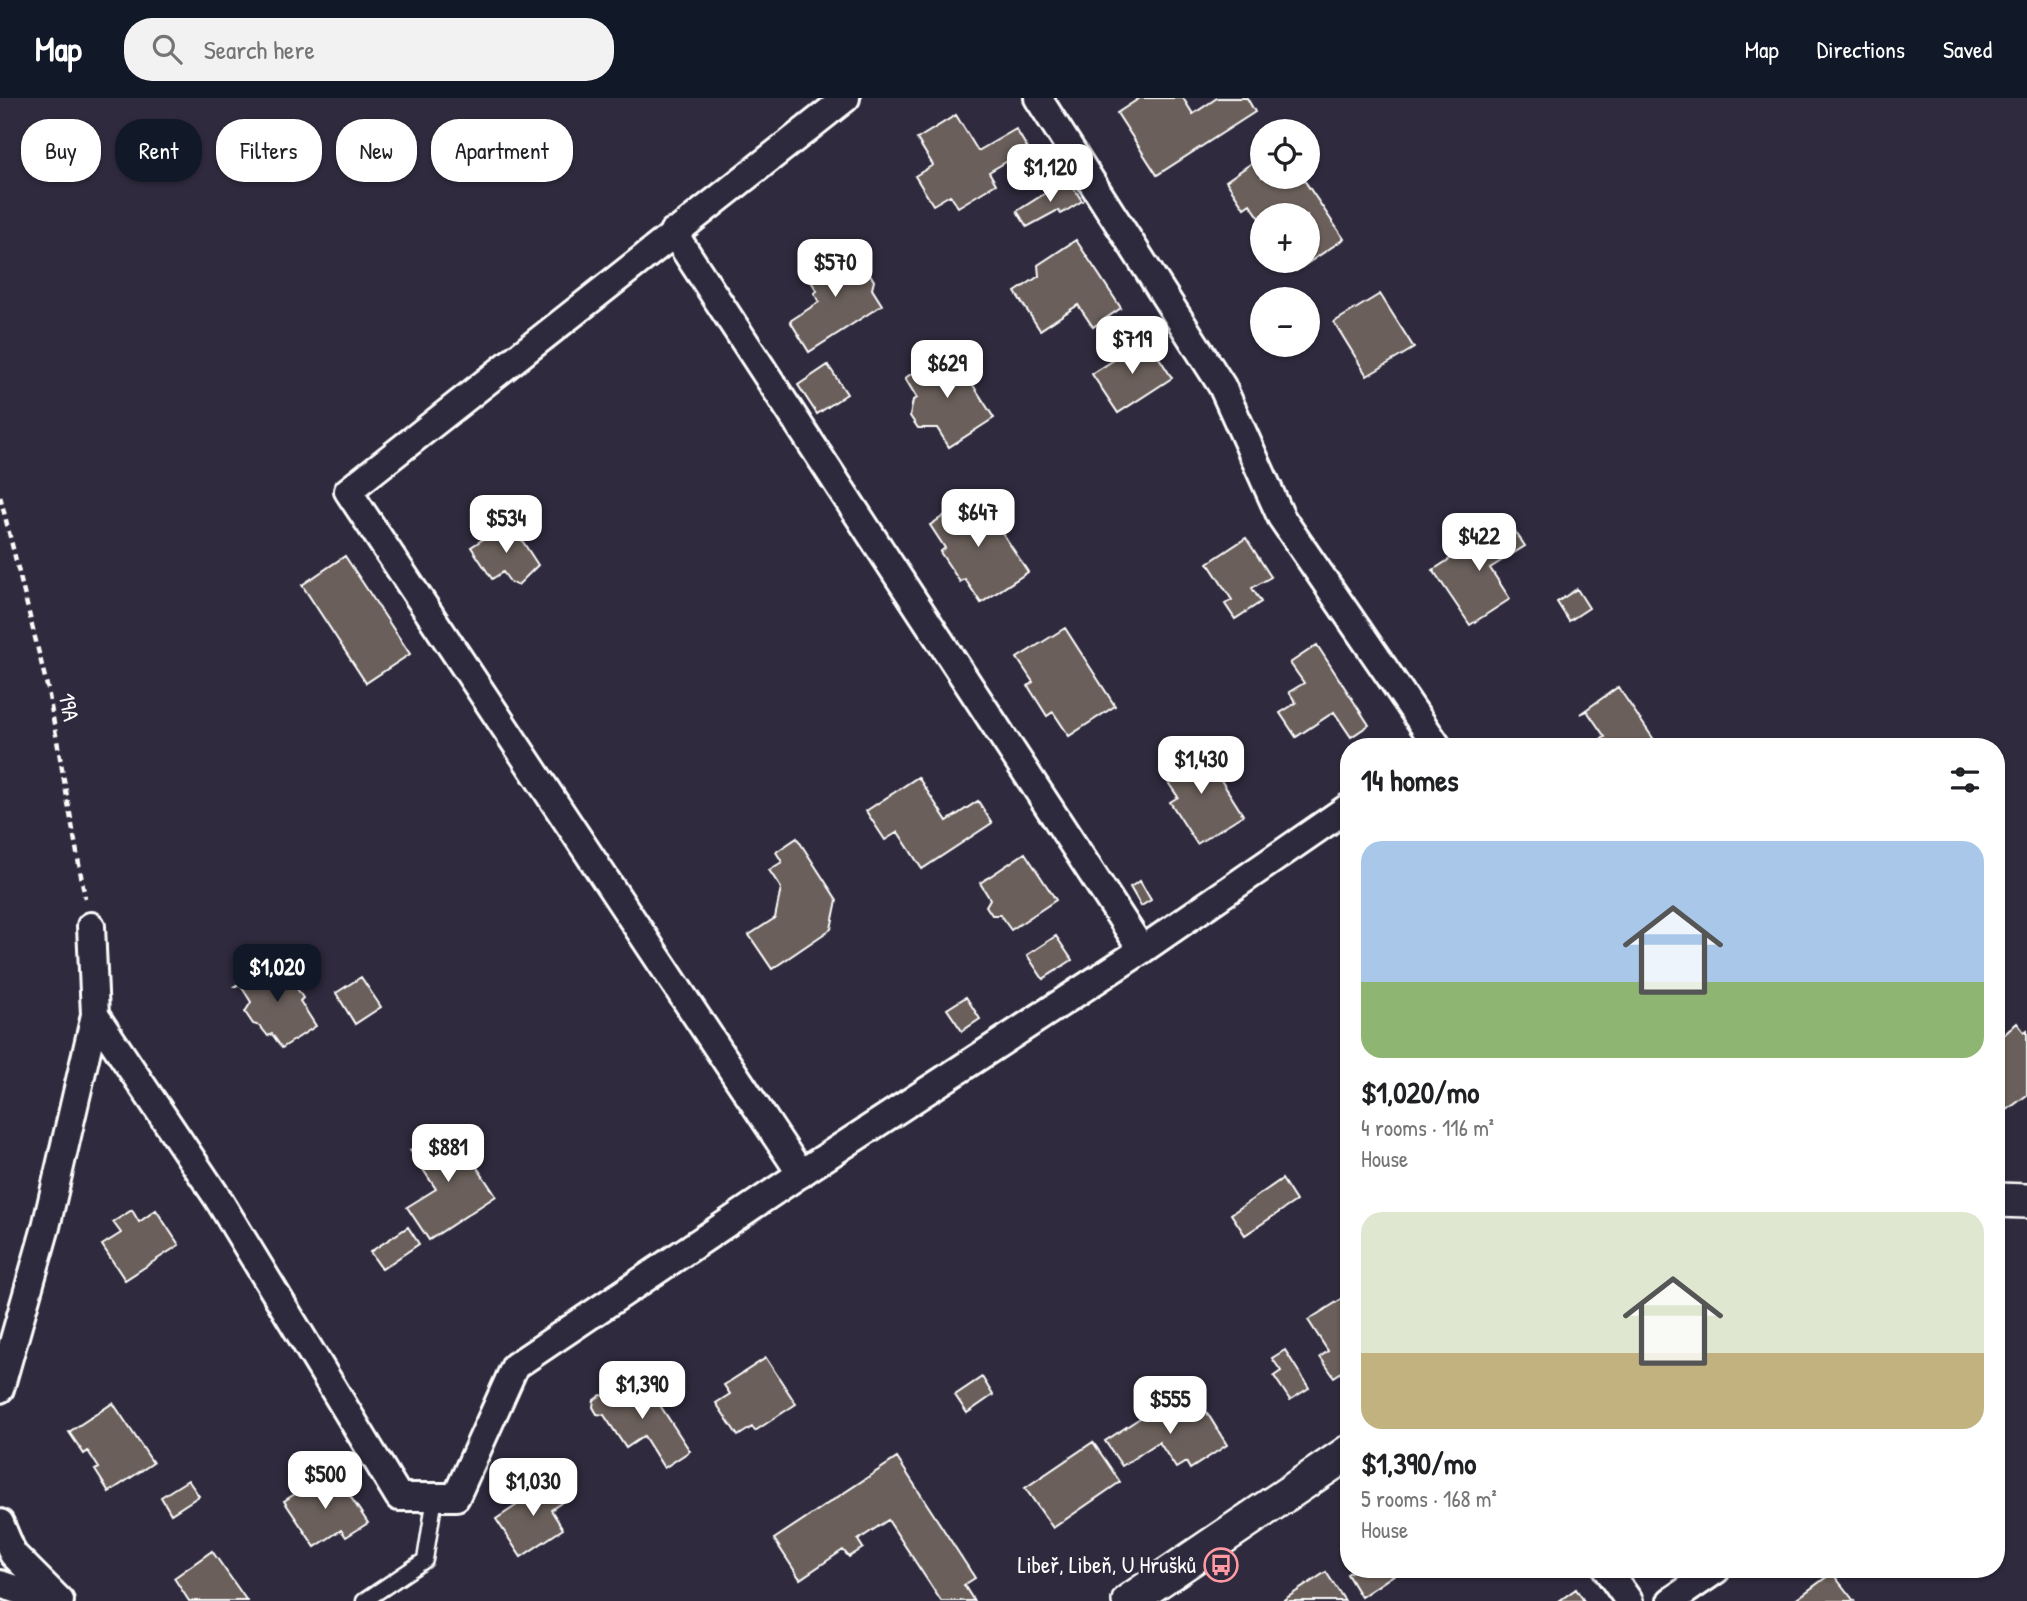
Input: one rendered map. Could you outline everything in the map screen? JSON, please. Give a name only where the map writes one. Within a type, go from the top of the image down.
[{"type":"street","points":[[801,1174],[348,491],[846,98]]},
{"type":"street","points":[[1038,98],[1222,386],[1281,517],[1431,738]]},
{"type":"street","points":[[673,232],[1142,950]]},
{"type":"street","points":[[95,1015],[217,1197],[399,1497],[456,1497],[514,1366],[1142,950],[1340,813]]},
{"type":"street","points":[[0,1389],[7,1336],[46,1227],[95,1015],[91,926]]},
{"type":"street","points":[[2005,1200],[2027,1201]]},
{"type":"street","points":[[1129,1601],[1340,1458]]},
{"type":"street","points":[[0,1523],[13,1554],[60,1601]]},
{"type":"street","points":[[1613,1578],[1629,1601]]},
{"type":"street","points":[[1671,1601],[1704,1578]]},
{"type":"street","points":[[0,1584],[50,1601]]},
{"type":"lane","points":[[364,1601],[425,1560],[435,1497]]},
{"type":"path","name":"19A","points":[[0,496],[48,690],[91,926]]},
{"type":"building","points":[[1140,98],[1183,98],[1193,114],[1217,98],[1247,98],[1255,112],[1157,175],[1117,113]]},
{"type":"building","points":[[956,115],[978,151],[1016,129],[1028,149],[989,172],[996,184],[958,207],[950,195],[933,205],[915,176],[933,165],[917,139]]},
{"type":"building","points":[[1250,164],[1250,189],[1310,189],[1320,203],[1250,203],[1244,208],[1226,181]]},
{"type":"building","points":[[1068,179],[1082,201],[1061,214],[1058,210],[1027,227],[1017,211]]},
{"type":"building","points":[[1320,204],[1344,239],[1320,255]]},
{"type":"building","points":[[1076,240],[1121,308],[1093,327],[1078,305],[1040,330],[1015,292],[1039,276],[1038,265]]},
{"type":"building","points":[[833,250],[840,261],[850,255],[862,273],[870,274],[874,281],[872,289],[882,305],[809,352],[790,321],[819,302],[814,293],[817,291],[804,270],[818,252],[827,254]]},
{"type":"building","points":[[1380,294],[1414,348],[1367,376],[1334,322]]},
{"type":"building","points":[[1147,339],[1172,378],[1118,413],[1092,374]]},
{"type":"building","points":[[950,349],[994,418],[949,447],[937,428],[918,428],[910,416],[913,400],[917,398],[905,378]]},
{"type":"building","points":[[828,365],[847,394],[817,414],[798,385]]},
{"type":"building","points":[[977,494],[1028,572],[981,603],[965,579],[960,582],[940,552],[945,548],[930,525]]},
{"type":"building","points":[[1508,521],[1525,546],[1490,568],[1510,599],[1470,625],[1433,570]]},
{"type":"building","points":[[510,522],[538,565],[518,585],[511,583],[503,572],[492,579],[471,547]]},
{"type":"building","points":[[1246,538],[1271,577],[1252,588],[1261,602],[1235,619],[1225,604],[1232,600],[1208,563]]},
{"type":"building","points":[[345,556],[410,654],[366,683],[302,585]]},
{"type":"building","points":[[1577,589],[1589,608],[1569,621],[1557,602]]},
{"type":"building","points":[[1065,628],[1115,706],[1069,736],[1053,712],[1047,716],[1028,686],[1033,682],[1017,658]]},
{"type":"building","points":[[1317,645],[1369,725],[1351,737],[1334,712],[1296,737],[1280,713],[1296,703],[1289,692],[1304,683],[1290,663]]},
{"type":"building","points":[[1618,687],[1653,738],[1603,738],[1587,711],[1580,714]]},
{"type":"building","points":[[1200,747],[1243,815],[1197,844],[1170,802],[1178,797],[1161,772]]},
{"type":"building","points":[[918,777],[947,821],[978,801],[992,823],[922,869],[898,832],[885,840],[866,811]]},
{"type":"building","points":[[797,838],[837,900],[831,929],[772,969],[749,935],[775,918],[781,888],[769,870],[782,862],[776,852]]},
{"type":"building","points":[[1025,853],[1056,900],[1011,930],[1000,915],[992,915],[986,906],[990,899],[980,883]]},
{"type":"building","points":[[1140,881],[1151,900],[1141,906],[1130,887]]},
{"type":"building","points":[[1056,936],[1072,960],[1043,979],[1027,955]]},
{"type":"building","points":[[278,958],[303,998],[300,1001],[316,1026],[282,1048],[272,1034],[268,1036],[260,1026],[253,1024],[245,1012],[251,1002],[241,986],[235,986]]},
{"type":"building","points":[[361,977],[381,1007],[355,1024],[336,993]]},
{"type":"building","points":[[966,997],[980,1019],[962,1031],[947,1009]]},
{"type":"building","points":[[2017,1023],[2024,1032],[2027,1030],[2027,1095],[2005,1112],[2005,1034]]},
{"type":"building","points":[[449,1125],[496,1196],[429,1240],[407,1207],[436,1189],[410,1150]]},
{"type":"building","points":[[1282,1179],[1296,1201],[1245,1235],[1231,1214]]},
{"type":"building","points":[[132,1210],[139,1222],[156,1210],[179,1245],[125,1280],[102,1245],[121,1233],[113,1222]]},
{"type":"building","points":[[408,1227],[419,1244],[382,1269],[370,1252]]},
{"type":"building","points":[[1340,1300],[1340,1373],[1334,1377],[1320,1357],[1328,1351],[1308,1320]]},
{"type":"building","points":[[1285,1350],[1309,1388],[1290,1400],[1274,1376],[1281,1371],[1272,1358]]},
{"type":"building","points":[[766,1358],[796,1404],[755,1431],[752,1427],[738,1436],[716,1403],[730,1394],[724,1385]]},
{"type":"building","points":[[640,1375],[690,1451],[664,1468],[644,1436],[626,1448],[604,1415],[597,1414],[593,1407],[594,1400],[601,1395],[608,1397]]},
{"type":"building","points":[[982,1377],[993,1395],[967,1413],[955,1395]]},
{"type":"building","points":[[1166,1401],[1178,1418],[1201,1403],[1227,1445],[1190,1469],[1186,1462],[1176,1468],[1159,1442],[1122,1466],[1105,1441]]},
{"type":"building","points":[[113,1403],[153,1463],[109,1492],[95,1470],[99,1468],[88,1451],[84,1454],[69,1432]]},
{"type":"building","points":[[1093,1442],[1120,1482],[1053,1528],[1025,1488]]},
{"type":"building","points":[[897,1458],[975,1578],[964,1585],[974,1601],[941,1601],[888,1520],[858,1540],[863,1548],[849,1557],[843,1550],[800,1579],[774,1539]]},
{"type":"building","points":[[548,1475],[565,1500],[551,1510],[563,1529],[521,1557],[496,1519],[538,1491],[534,1484]]},
{"type":"building","points":[[323,1476],[330,1488],[340,1481],[368,1523],[346,1537],[341,1530],[315,1547],[284,1501]]},
{"type":"building","points":[[188,1480],[199,1496],[171,1514],[161,1497]]},
{"type":"building","points":[[212,1551],[247,1601],[189,1601],[174,1578]]},
{"type":"building","points":[[1326,1572],[1345,1601],[1282,1601]]},
{"type":"building","points":[[1349,1578],[1389,1578],[1361,1597]]},
{"type":"building","points":[[1825,1578],[1836,1578],[1854,1601],[1794,1601]]},
{"type":"building","points":[[1576,1589],[1584,1601],[1559,1601]]},
{"type":"place","name":"Libeř, Libeň, U Hrušků","points":[[1221,1565]]}]
